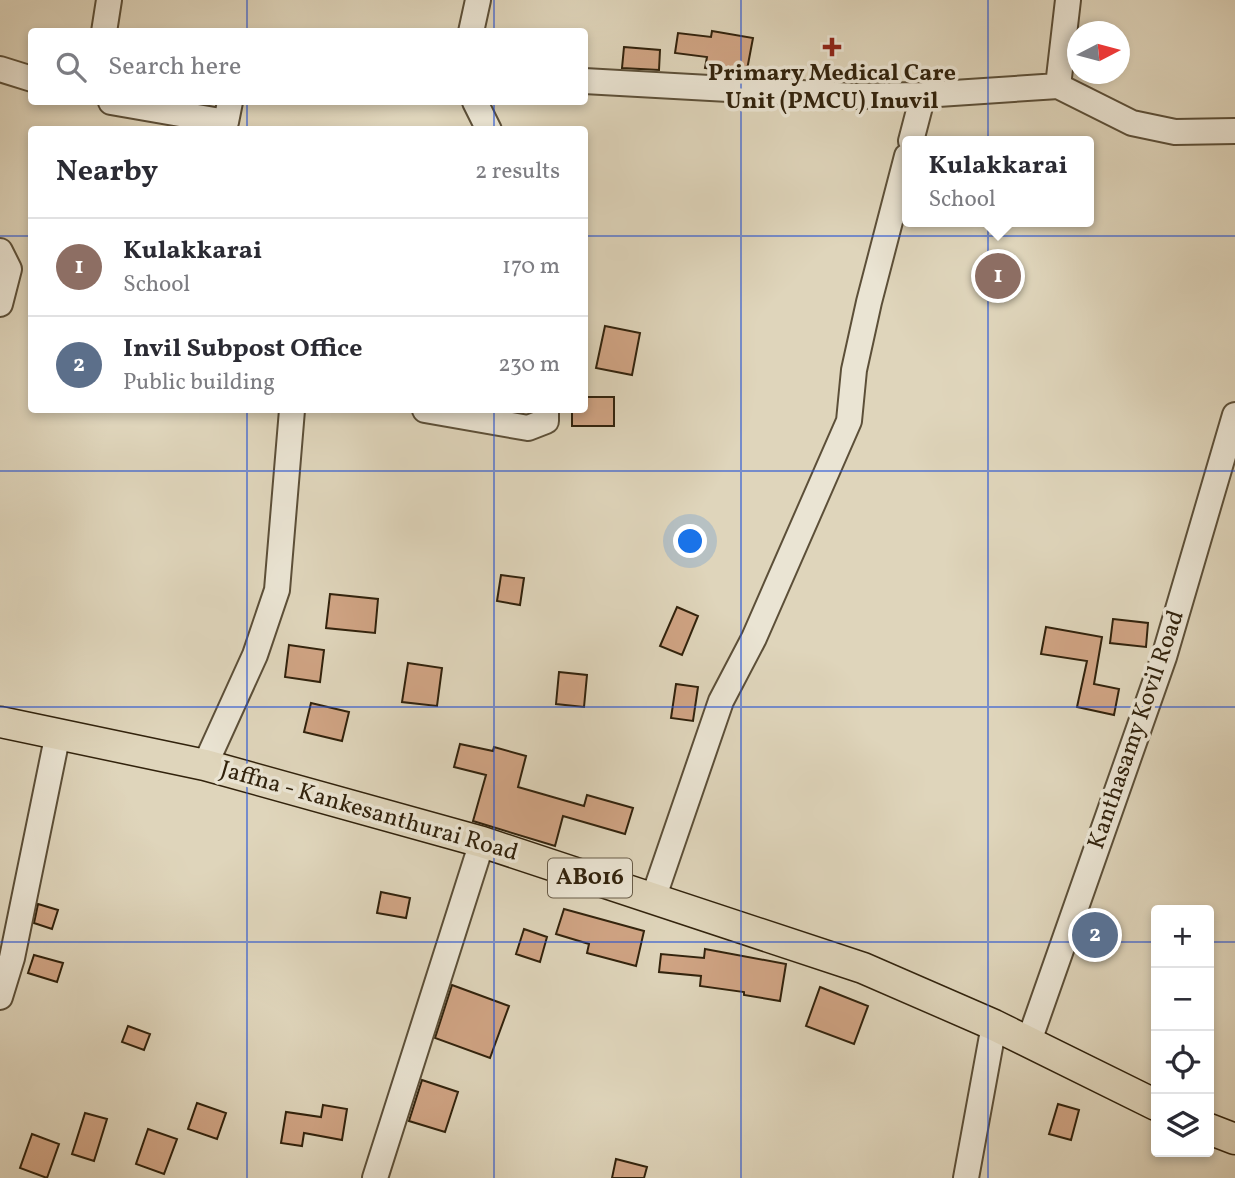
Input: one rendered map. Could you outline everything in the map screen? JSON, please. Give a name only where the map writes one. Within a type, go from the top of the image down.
[{"type":"main road","name":"Jaffna - Kankesanthurai Road","points":[[0,722],[205,765],[482,842],[863,968],[994,1024],[1151,1102]]},
{"type":"main road","points":[[1214,1131],[1235,1139]]},
{"type":"street","points":[[105,28],[109,0]]},
{"type":"street","points":[[472,28],[478,0]]},
{"type":"street","points":[[1058,86],[1068,0]]},
{"type":"street","points":[[0,69],[28,78]]},
{"type":"street","points":[[588,81],[854,96],[923,95],[1058,86],[1132,123],[1175,132],[1235,131]]},
{"type":"street","points":[[912,136],[923,95]]},
{"type":"street","points":[[133,105],[228,118]]},
{"type":"street","points":[[476,105],[487,126]]},
{"type":"street","points":[[653,899],[721,701],[754,638],[849,421],[860,342],[902,176]]},
{"type":"street","points":[[0,251],[9,269],[0,304]]},
{"type":"street","points":[[205,765],[255,656],[277,590],[292,413]]},
{"type":"street","points":[[442,413],[528,428],[546,421],[546,413]]},
{"type":"street","name":"Kanthasamy Kovil Road","points":[[1029,1041],[1164,657],[1235,415]]},
{"type":"street","points":[[0,997],[12,958],[58,733]]},
{"type":"street","points":[[375,1178],[482,842]]},
{"type":"street","points":[[965,1178],[994,1024]]},
{"type":"building","points":[[712,31],[753,38],[746,75],[705,68],[707,57],[675,53],[678,33],[711,37]]},
{"type":"building","points":[[624,47],[660,50],[659,70],[622,68]]},
{"type":"building","points":[[605,326],[640,333],[632,375],[596,368]]},
{"type":"building","points":[[588,397],[614,397],[614,426],[572,426],[572,413],[588,413]]},
{"type":"building","points":[[501,575],[524,578],[520,605],[497,601]]},
{"type":"building","points":[[330,594],[378,599],[375,633],[326,628]]},
{"type":"building","points":[[677,607],[698,616],[682,655],[660,646]]},
{"type":"building","points":[[1113,619],[1148,623],[1146,647],[1110,643]]},
{"type":"building","points":[[1046,627],[1102,637],[1094,684],[1119,689],[1114,715],[1077,707],[1087,661],[1041,654]]},
{"type":"building","points":[[289,645],[324,650],[320,682],[285,677]]},
{"type":"building","points":[[408,663],[442,668],[437,706],[402,702]]},
{"type":"building","points":[[559,672],[587,675],[584,707],[556,704]]},
{"type":"building","points":[[676,684],[698,687],[693,721],[671,718]]},
{"type":"building","points":[[311,703],[349,712],[342,741],[304,732]]},
{"type":"building","points":[[460,744],[493,751],[494,747],[526,756],[518,787],[584,806],[587,795],[633,808],[625,834],[563,816],[555,846],[473,821],[486,775],[454,767]]},
{"type":"building","points":[[381,892],[410,898],[406,918],[377,913]]},
{"type":"building","points":[[38,904],[58,910],[52,929],[34,923]]},
{"type":"building","points":[[564,909],[644,931],[636,966],[587,953],[589,944],[556,934]]},
{"type":"building","points":[[524,929],[547,937],[540,962],[516,954]]},
{"type":"building","points":[[705,949],[786,964],[780,1001],[744,995],[744,992],[700,986],[701,976],[659,972],[661,954],[704,958]]},
{"type":"building","points":[[34,955],[63,963],[57,982],[28,973]]},
{"type":"building","points":[[452,985],[509,1006],[490,1058],[435,1038]]},
{"type":"building","points":[[820,987],[868,1006],[854,1044],[806,1026]]},
{"type":"building","points":[[128,1026],[150,1034],[144,1050],[122,1042]]},
{"type":"building","points":[[422,1080],[458,1092],[445,1132],[409,1121]]},
{"type":"building","points":[[197,1103],[226,1113],[217,1139],[188,1129]]},
{"type":"building","points":[[1058,1104],[1079,1110],[1071,1140],[1049,1134]]},
{"type":"building","points":[[323,1105],[347,1109],[342,1140],[304,1133],[302,1146],[281,1143],[286,1112],[321,1117]]},
{"type":"building","points":[[85,1113],[107,1119],[94,1161],[72,1154]]},
{"type":"building","points":[[148,1129],[177,1139],[164,1174],[136,1164]]},
{"type":"building","points":[[32,1134],[59,1144],[47,1178],[20,1168]]},
{"type":"building","points":[[616,1159],[647,1167],[644,1178],[612,1178]]},
{"type":"place","name":"Primary Medical Care Unit (PMCU) Inuvil","points":[[832,47]]},
{"type":"place","name":"Kulakkarai","points":[[998,276]]},
{"type":"place","name":"Invil Subpost Office","points":[[1095,935]]}]
